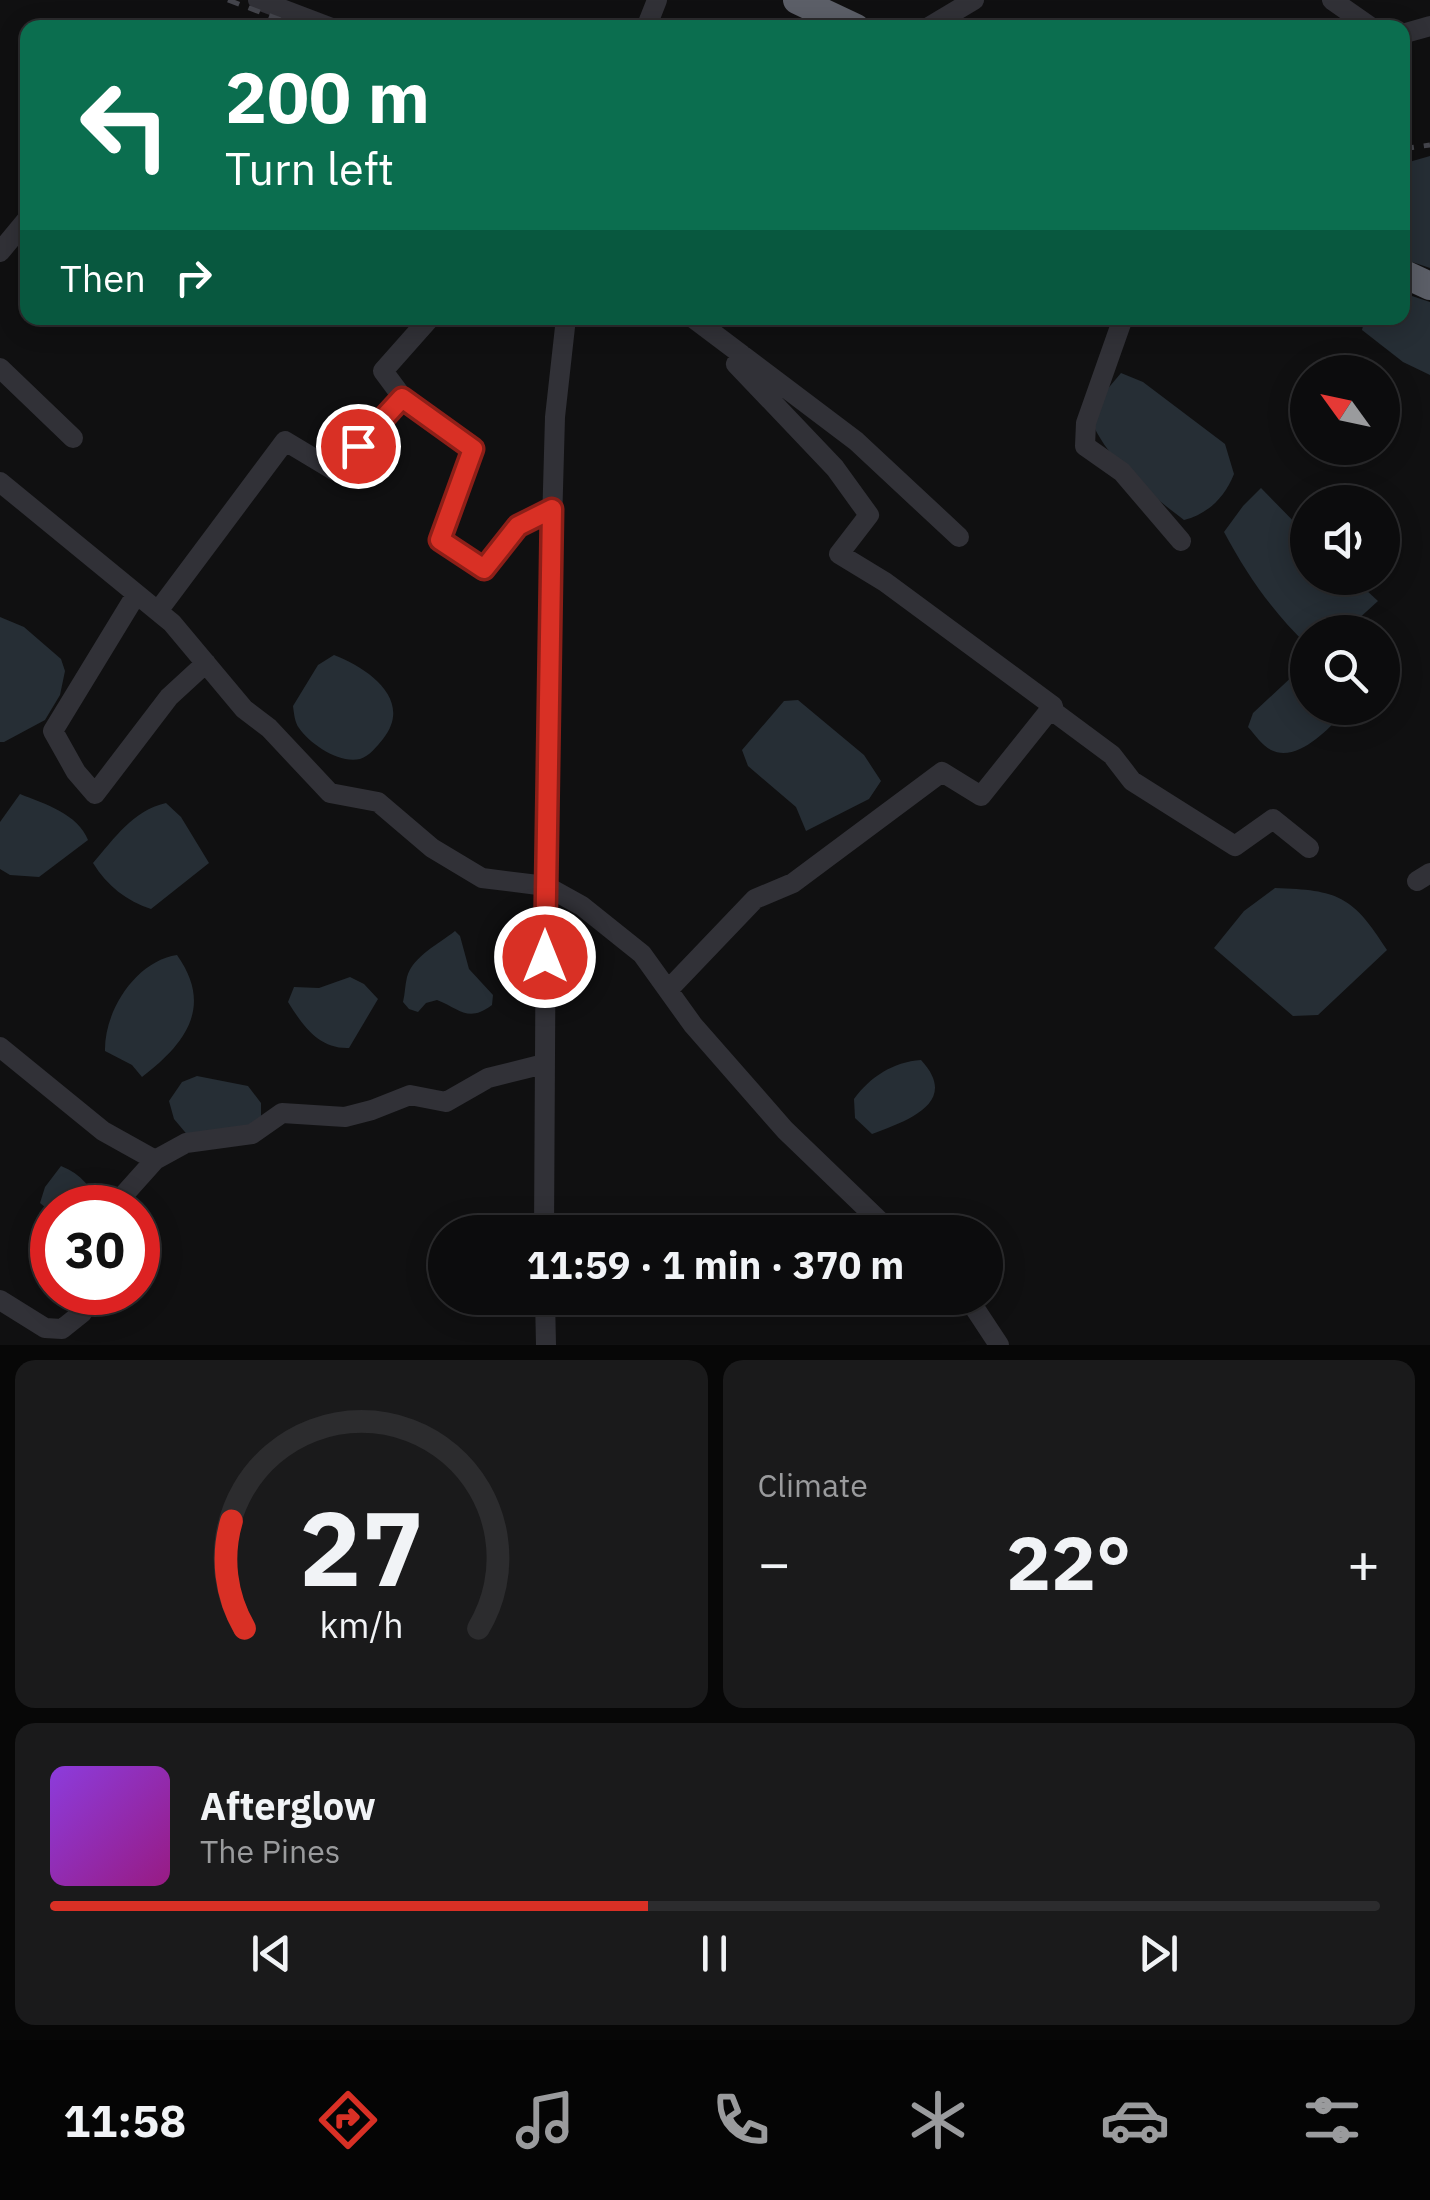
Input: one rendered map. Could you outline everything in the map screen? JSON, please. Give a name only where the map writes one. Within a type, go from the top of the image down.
[{"type":"highway","points":[[797,0],[839,20]]},
{"type":"street","points":[[258,0],[311,20]]},
{"type":"street","points":[[940,20],[974,0]]},
{"type":"street","points":[[1332,0],[1361,20]]},
{"type":"street","points":[[0,252],[20,228]]},
{"type":"street","points":[[424,325],[383,371],[402,398],[473,449],[440,540],[484,569],[518,526],[552,509]]},
{"type":"street","points":[[544,1215],[552,509],[555,417],[565,325]]},
{"type":"street","points":[[702,325],[856,441],[959,537]]},
{"type":"street","points":[[1121,325],[1086,423],[1085,446],[1122,472],[1181,541]]},
{"type":"street","points":[[668,990],[755,899],[793,883],[942,772],[981,796],[1052,706],[840,554],[869,516],[835,468],[736,364],[741,354]]},
{"type":"street","points":[[0,368],[73,438]]},
{"type":"street","points":[[158,611],[285,441],[335,471],[402,398]]},
{"type":"street","points":[[0,482],[158,611],[244,709],[269,728],[330,793],[378,802],[432,848],[482,878],[546,886],[582,906],[642,954],[694,1025],[785,1130],[873,1215]]},
{"type":"street","points":[[134,598],[53,732],[76,772],[95,794],[169,697],[206,664]]},
{"type":"street","points":[[1050,709],[1112,755],[1132,781],[1234,846],[1273,820],[1309,848]]},
{"type":"street","points":[[0,1046],[103,1131],[154,1160]]},
{"type":"street","points":[[132,1185],[154,1160],[186,1143],[252,1134],[282,1113],[345,1117],[410,1095],[446,1102],[488,1078],[544,1064]]},
{"type":"street","points":[[0,1300],[46,1328],[62,1329],[80,1315]]},
{"type":"street","points":[[545,1315],[546,1345]]},
{"type":"street","points":[[980,1315],[1000,1345]]},
{"type":"shaded area","points":[[1430,156],[1430,268],[1410,261],[1410,162]]},
{"type":"shaded area","points":[[1410,295],[1430,302],[1430,375],[1394,355],[1362,330],[1363,325],[1410,325]]},
{"type":"shaded area","points":[[1121,373],[1143,382],[1225,444],[1234,474],[1221,497],[1201,514],[1184,520],[1159,500],[1111,454],[1094,427],[1105,392]]},
{"type":"shaded area","points":[[1261,488],[1290,518],[1290,595],[1371,595],[1378,601],[1363,615],[1290,615],[1290,627],[1251,578],[1224,532]]},
{"type":"shaded area","points":[[0,617],[24,627],[61,659],[65,671],[60,695],[45,720],[4,742],[0,742]]},
{"type":"shaded area","points":[[334,655],[373,677],[383,687],[393,711],[383,739],[360,759],[343,759],[318,746],[304,734],[295,718],[293,706],[318,665]]},
{"type":"shaded area","points":[[1290,678],[1290,725],[1331,725],[1310,744],[1281,753],[1268,748],[1248,727],[1253,713]]},
{"type":"shaded area","points":[[798,700],[864,755],[881,781],[869,799],[806,831],[796,807],[748,766],[742,750],[784,701]]},
{"type":"shaded area","points":[[20,794],[69,817],[88,840],[39,877],[10,875],[0,869],[0,822]]},
{"type":"shaded area","points":[[166,803],[181,817],[209,863],[151,909],[118,892],[93,863],[134,819]]},
{"type":"shaded area","points":[[1275,888],[1314,891],[1342,899],[1364,918],[1387,950],[1318,1015],[1293,1016],[1214,948],[1244,911]]},
{"type":"shaded area","points":[[455,931],[469,969],[493,995],[492,1005],[470,1014],[437,1000],[426,1003],[418,1012],[409,1009],[403,1002],[410,970]]},
{"type":"shaded area","points":[[177,955],[188,974],[194,1008],[182,1038],[142,1077],[132,1065],[105,1051],[110,1020],[136,977],[162,959]]},
{"type":"shaded area","points":[[350,977],[364,984],[378,999],[349,1048],[329,1045],[313,1034],[288,1002],[294,987],[319,988]]},
{"type":"shaded area","points":[[921,1060],[932,1075],[932,1099],[913,1116],[872,1134],[855,1118],[854,1099],[883,1072]]},
{"type":"shaded area","points":[[197,1076],[248,1086],[261,1103],[261,1118],[248,1127],[190,1138],[174,1119],[169,1101],[182,1082]]},
{"type":"shaded area","points":[[61,1166],[87,1185],[47,1185]]},
{"type":"railway","points":[[228,0],[281,20]]},
{"type":"railway","points":[[1410,148],[1430,145]]},
{"type":"route","points":[[358,446],[402,398],[473,449],[440,540],[484,569],[518,526],[552,509],[545,957]]}]
